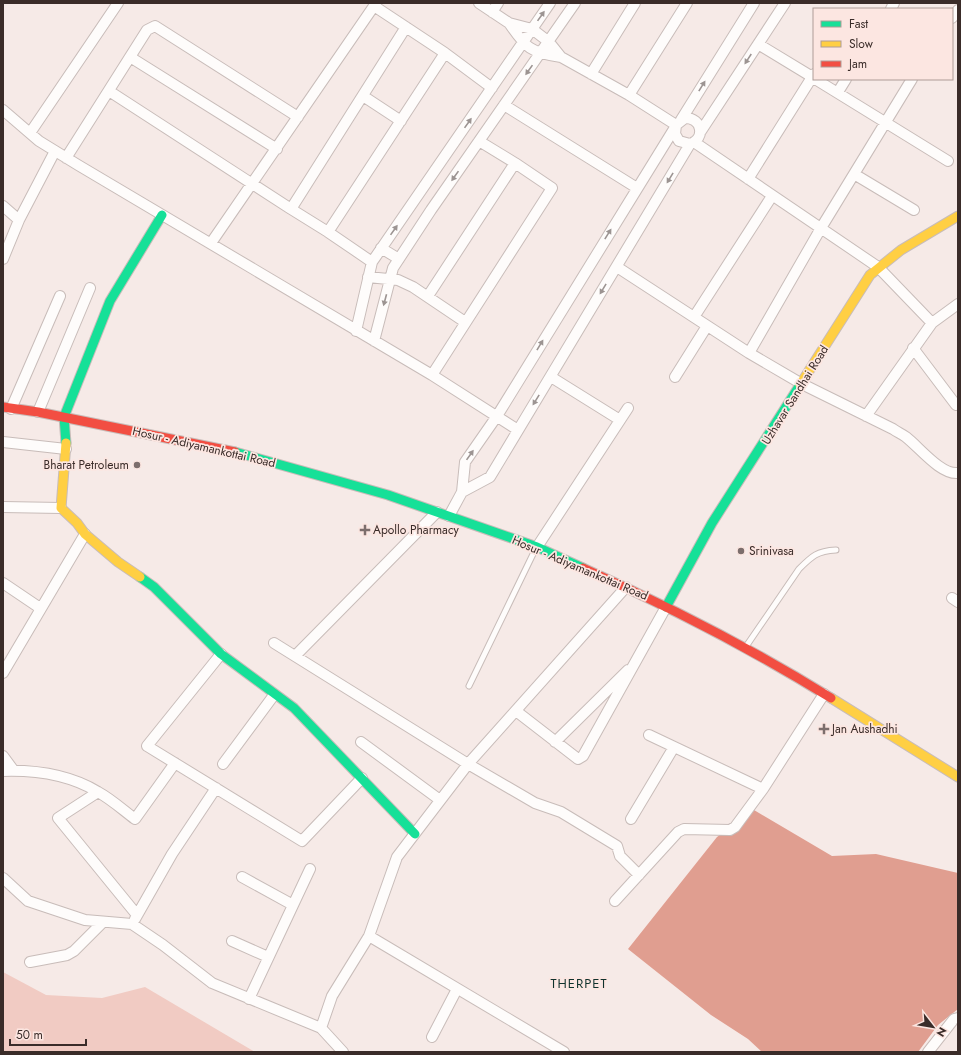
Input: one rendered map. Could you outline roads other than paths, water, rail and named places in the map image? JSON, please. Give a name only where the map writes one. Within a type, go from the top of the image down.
[{"type":"main road","points":[[162,214],[110,301],[64,418],[66,449],[61,508],[85,534],[118,562],[154,587],[221,654],[294,708],[415,834]]},
{"type":"main road","name":"Uzhavar Sandhai Road","points":[[666,607],[712,523],[802,384],[870,275],[878,267],[922,236],[958,216]]},
{"type":"main road","name":"Hosur - Adiyamankottai Road","points":[[7,408],[38,412],[244,454],[388,495],[537,547],[626,587],[744,648],[824,694],[958,777]]},
{"type":"street","points":[[30,133],[118,3]]},
{"type":"street","points":[[479,3],[509,24],[522,43],[540,54],[561,56]]},
{"type":"street","points":[[492,12],[498,3]]},
{"type":"street","points":[[356,330],[372,262],[550,3]]},
{"type":"street","points":[[374,341],[389,279],[399,259],[575,3]]},
{"type":"street","points":[[591,74],[635,3]]},
{"type":"street","points":[[629,95],[688,3]]},
{"type":"street","points":[[449,516],[462,492],[465,462],[497,416],[637,188],[754,3]]},
{"type":"street","points":[[462,492],[490,477],[692,143],[698,140],[701,131],[784,3]]},
{"type":"street","points":[[211,243],[252,186],[375,4],[492,88]]},
{"type":"street","points":[[509,24],[532,29],[549,42],[561,56],[629,95],[677,125]]},
{"type":"street","points":[[66,158],[147,30],[155,26],[298,117]]},
{"type":"street","points":[[291,209],[406,27]]},
{"type":"street","points":[[758,44],[813,76]]},
{"type":"street","points":[[328,232],[445,53]]},
{"type":"street","points":[[130,57],[277,149]]},
{"type":"street","points":[[748,179],[813,79]]},
{"type":"street","points":[[819,80],[948,161]]},
{"type":"street","points":[[838,92],[845,80]]},
{"type":"street","points":[[750,353],[821,228],[911,80]]},
{"type":"street","points":[[109,91],[252,186],[328,232],[372,262]]},
{"type":"street","points":[[362,96],[401,121]]},
{"type":"street","points":[[504,106],[637,188]]},
{"type":"street","points":[[3,110],[30,133],[66,158],[432,375],[518,430]]},
{"type":"street","points":[[677,125],[685,118],[694,120],[698,123],[701,131]]},
{"type":"street","points":[[677,125],[678,141],[692,143],[878,267],[932,323]]},
{"type":"street","points":[[432,375],[552,188],[479,141]]},
{"type":"street","points":[[3,258],[19,220],[55,151]]},
{"type":"street","points":[[428,296],[515,164]]},
{"type":"street","points":[[854,174],[914,210]]},
{"type":"street","points":[[694,317],[772,196]]},
{"type":"street","points":[[5,213],[19,220]]},
{"type":"street","points":[[381,248],[399,259]]},
{"type":"street","points":[[617,267],[750,353],[802,384],[906,437],[942,468],[951,473],[958,473]]},
{"type":"street","points":[[368,277],[398,280],[428,296],[465,322]]},
{"type":"street","points":[[38,412],[90,288]]},
{"type":"street","points":[[7,408],[60,296]]},
{"type":"street","points":[[866,416],[932,323],[958,304]]},
{"type":"street","points":[[675,377],[707,326]]},
{"type":"street","points":[[913,348],[956,405]]},
{"type":"street","points":[[551,377],[620,420]]},
{"type":"street","points":[[537,547],[628,408]]},
{"type":"street","points":[[3,442],[66,449]]},
{"type":"street","points":[[3,506],[61,508]]},
{"type":"street","points":[[294,656],[437,512]]},
{"type":"street","points":[[3,673],[85,534]]},
{"type":"street","points":[[3,584],[40,608]]},
{"type":"street","points":[[321,1028],[332,996],[369,936],[397,858],[468,764],[626,587]]},
{"type":"street","points":[[516,711],[574,757],[578,759],[583,756],[638,660],[666,607]]},
{"type":"street","points":[[274,643],[468,764],[535,803],[561,812],[617,846],[620,856],[639,876]]},
{"type":"street","points":[[221,654],[147,746],[302,841],[362,778]]},
{"type":"street","points":[[555,742],[638,660]]},
{"type":"street","points":[[223,764],[274,694]]},
{"type":"street","points":[[615,901],[678,832],[684,829],[730,830],[735,827],[763,789],[824,694]]},
{"type":"street","points":[[649,735],[763,789]]},
{"type":"street","points":[[361,742],[440,800]]},
{"type":"street","points":[[631,819],[674,747]]},
{"type":"street","points":[[3,756],[14,771]]},
{"type":"street","points":[[3,771],[54,775],[98,792],[135,819],[175,763]]},
{"type":"street","points":[[135,919],[172,854],[216,788]]},
{"type":"street","points":[[98,792],[58,818],[135,919],[212,983],[321,1028],[343,1052]]},
{"type":"street","points":[[249,999],[310,869]]},
{"type":"street","points":[[242,877],[293,905]]},
{"type":"street","points":[[3,878],[28,901],[85,920],[103,922],[135,919]]},
{"type":"street","points":[[30,962],[71,953],[103,922]]},
{"type":"street","points":[[369,936],[564,1052]]},
{"type":"street","points":[[232,940],[268,957]]},
{"type":"street","points":[[432,1037],[457,988]]},
{"type":"street","points":[[928,1052],[954,1019],[958,1018]]},
{"type":"lane","points":[[469,686],[537,547]]},
{"type":"lane","points":[[744,648],[799,569],[810,558],[821,551],[836,550]]},
{"type":"place","name":"Bharat Petroleum","points":[[137,465]]},
{"type":"place","name":"Apollo Pharmacy","points":[[365,530]]},
{"type":"place","name":"Srinivasa","points":[[741,551]]},
{"type":"place","name":"Jan Aushadhi","points":[[824,729]]},
{"type":"district","name":"THERPET","points":[[579,983]]}]
